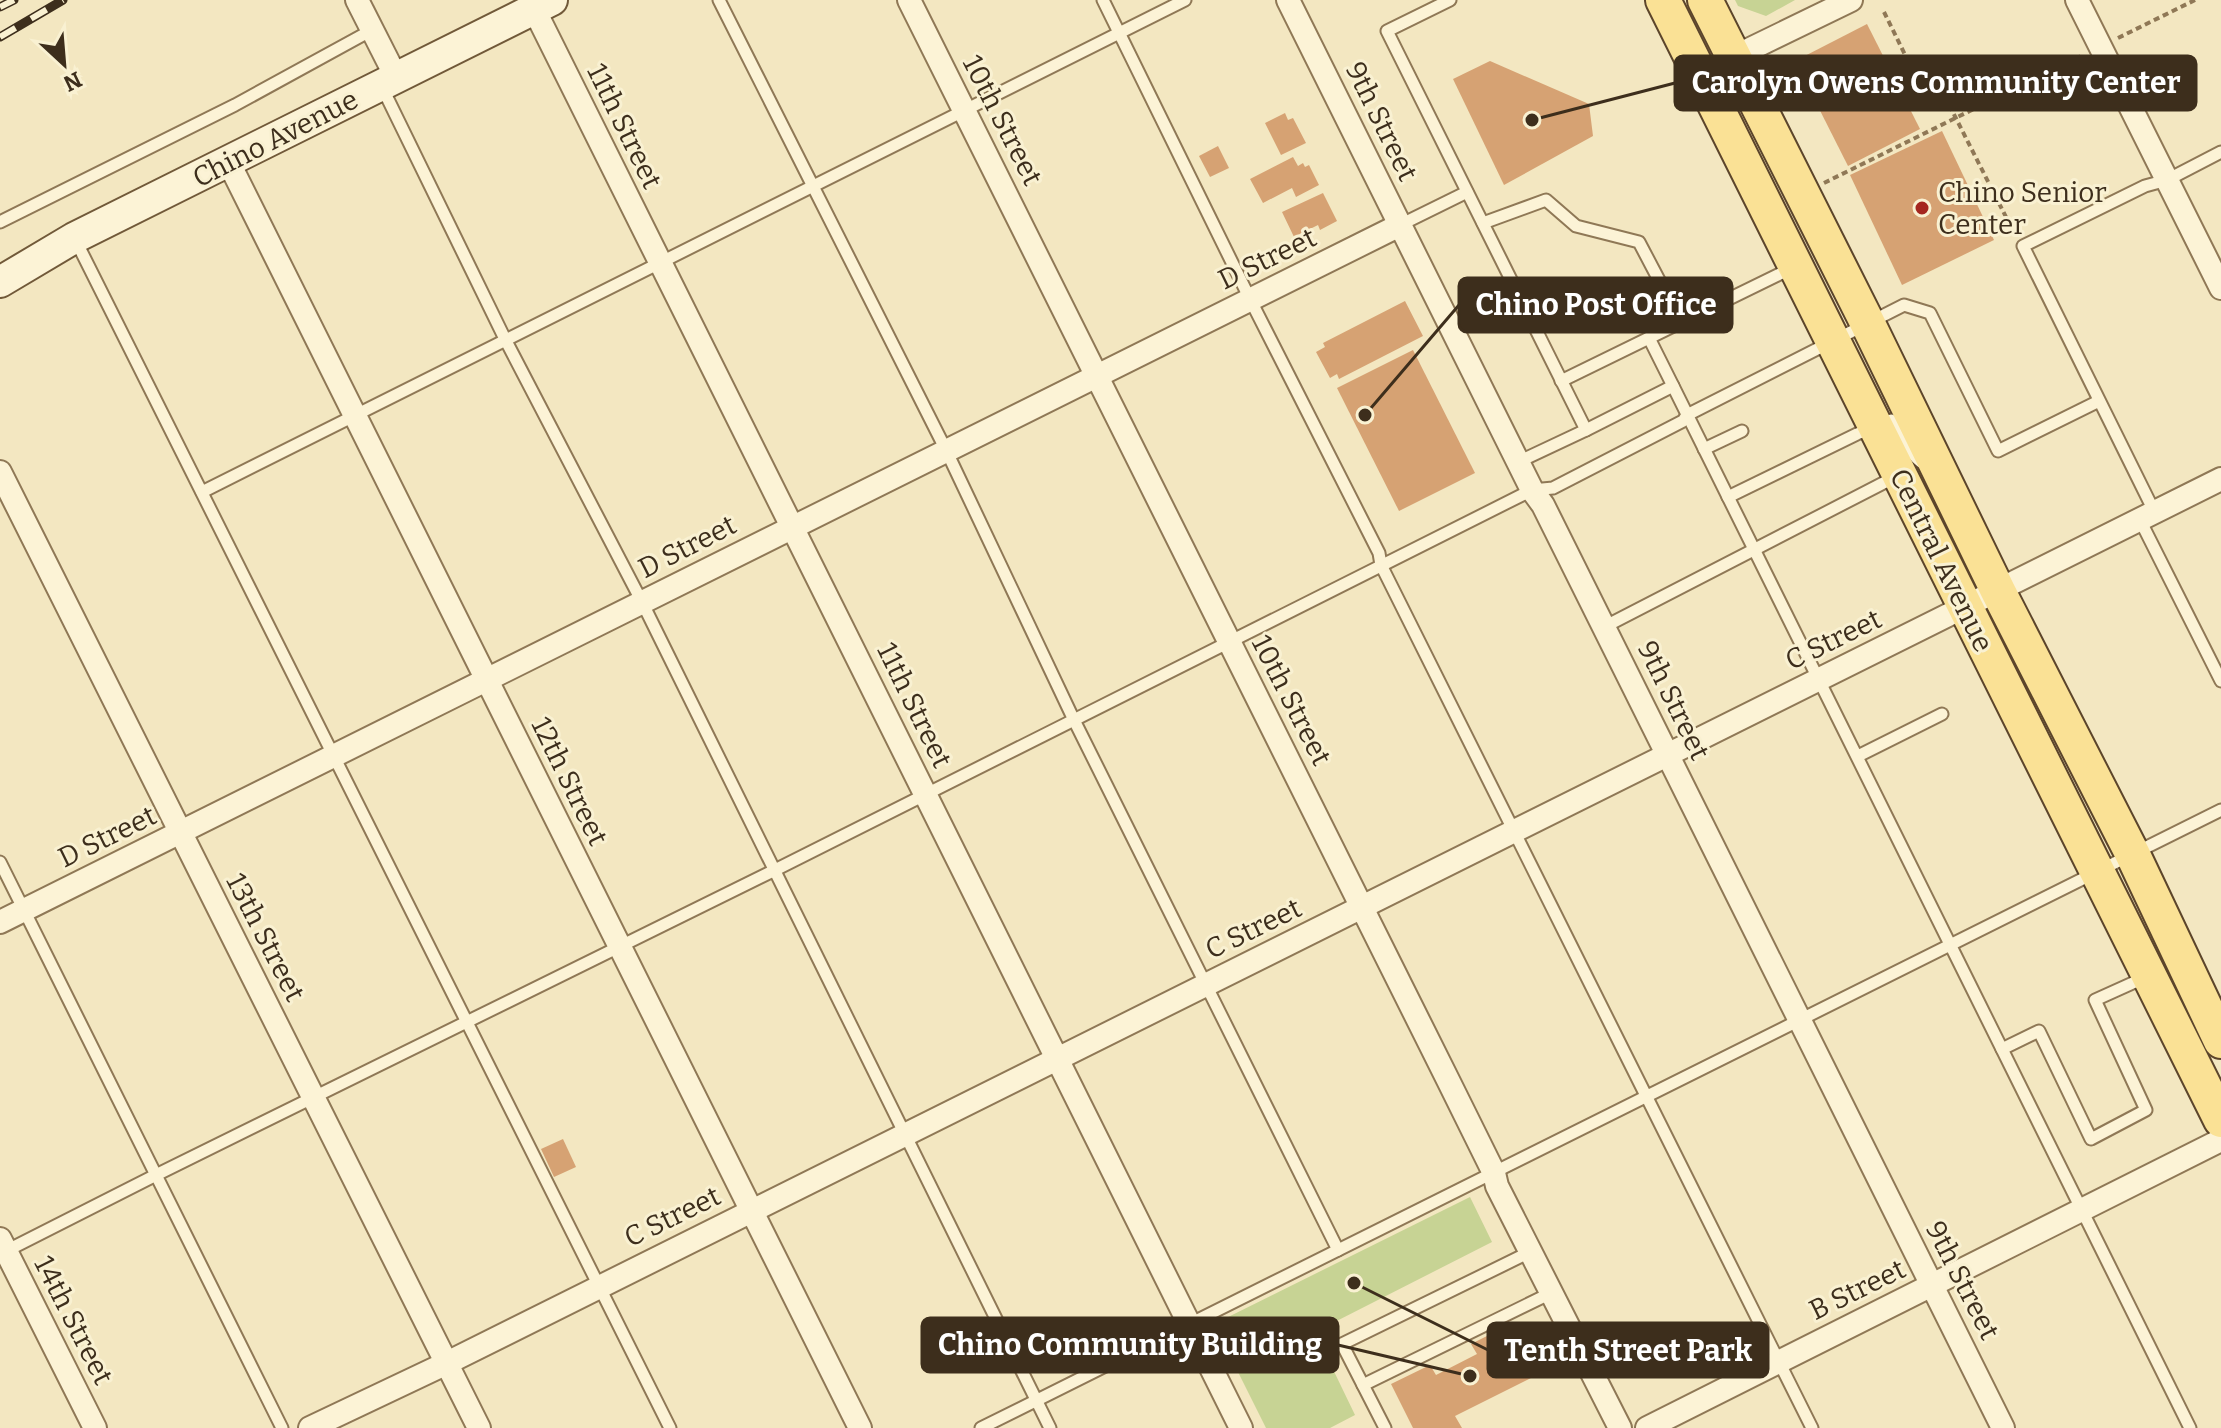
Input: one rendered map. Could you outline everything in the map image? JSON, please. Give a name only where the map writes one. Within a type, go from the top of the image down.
[{"type":"main road","name":"Central Avenue","points":[[1663,0],[2221,1120]]},
{"type":"main road","points":[[1684,0],[1715,55],[1734,57]]},
{"type":"main road","name":"Central Avenue","points":[[1705,0],[1998,591],[2133,855],[2221,1041]]},
{"type":"main road","name":"Chino Avenue","points":[[0,282],[74,238],[543,5]]},
{"type":"street","points":[[357,0],[372,30],[388,81]]},
{"type":"street","name":"10th Street","points":[[909,0],[1620,1428]]},
{"type":"street","name":"9th Street","points":[[1288,0],[2003,1428]]},
{"type":"street","points":[[1734,57],[1851,0]]},
{"type":"street","points":[[2077,0],[2221,288]]},
{"type":"street","name":"11th Street","points":[[543,5],[660,264],[1241,1428]]},
{"type":"street","name":"12th Street","points":[[228,161],[860,1428]]},
{"type":"street","name":"D Street","points":[[0,922],[1400,225]]},
{"type":"street","name":"13th Street","points":[[0,472],[479,1428]]},
{"type":"street","name":"C Street","points":[[310,1428],[447,1363],[2221,479]]},
{"type":"street","name":"B Street","points":[[1647,1428],[2221,1140]]},
{"type":"street","name":"14th Street","points":[[2,1248],[95,1428]]},
{"type":"lane","points":[[719,0],[946,450],[1073,718],[1338,1250]]},
{"type":"lane","points":[[1103,0],[1812,1428]]},
{"type":"lane","points":[[202,492],[1185,0]]},
{"type":"lane","points":[[1450,0],[1387,31],[1586,430]]},
{"type":"lane","points":[[0,222],[235,105],[372,30]]},
{"type":"lane","points":[[388,81],[505,339],[642,602],[1050,1428]]},
{"type":"lane","points":[[2221,152],[2023,246],[2099,401],[2221,681]]},
{"type":"lane","points":[[1400,225],[1467,192]]},
{"type":"lane","points":[[1483,223],[1546,200],[1576,226],[1639,242],[1681,322]]},
{"type":"lane","points":[[74,238],[670,1428]]},
{"type":"lane","points":[[1561,381],[1796,266]]},
{"type":"lane","points":[[2,1248],[773,871],[1532,490],[1553,488],[1683,421],[1687,415],[1904,305],[1930,313],[1998,451],[2099,401]]},
{"type":"lane","points":[[1649,338],[2190,1428]]},
{"type":"lane","points":[[1518,462],[1673,386]]},
{"type":"lane","points":[[1728,497],[1891,420],[1914,459],[1939,472]]},
{"type":"lane","points":[[1704,449],[1742,431]]},
{"type":"lane","points":[[1604,627],[1899,475]]},
{"type":"lane","points":[[1858,756],[1942,714]]},
{"type":"lane","points":[[981,1428],[2221,810]]},
{"type":"lane","points":[[0,862],[282,1428]]},
{"type":"lane","points":[[2002,1049],[2039,1031],[2091,1139],[2146,1110],[2095,1000],[2149,976]]},
{"type":"lane","points":[[1385,1428],[1342,1344],[1530,1252]]},
{"type":"lane","points":[[1363,1385],[1551,1293]]},
{"type":"path","points":[[1822,185],[2195,0]]},
{"type":"path","points":[[1884,12],[1918,81],[1933,73],[2007,219]]},
{"type":"green space","points":[[1735,0],[1795,0],[1766,16],[1738,6]]},
{"type":"green space","points":[[1470,1197],[1492,1242],[1315,1332],[1355,1415],[1330,1428],[1266,1428],[1214,1324]]},
{"type":"building","points":[[1867,24],[1920,129],[1848,166],[1795,61]]},
{"type":"building","points":[[1490,61],[1589,104],[1593,136],[1504,185],[1453,79]]},
{"type":"building","points":[[1285,113],[1288,120],[1293,118],[1306,143],[1281,155],[1265,123]]},
{"type":"building","name":"Chino Senior Center","points":[[1942,131],[1994,240],[1902,285],[1850,175]]},
{"type":"building","points":[[1218,146],[1229,168],[1210,177],[1199,156]]},
{"type":"building","points":[[1293,157],[1298,166],[1303,163],[1305,167],[1309,165],[1319,185],[1296,197],[1292,188],[1263,203],[1250,179]]},
{"type":"building","points":[[1323,193],[1337,221],[1320,230],[1318,225],[1294,237],[1282,212]]},
{"type":"building","points":[[1405,301],[1423,336],[1339,379],[1337,374],[1330,378],[1316,352],[1325,347],[1323,343]]},
{"type":"building","points":[[1413,350],[1475,473],[1399,511],[1337,388]]},
{"type":"building","points":[[563,1139],[576,1167],[554,1177],[541,1149]]},
{"type":"building","points":[[1507,1326],[1533,1377],[1455,1416],[1462,1428],[1413,1428],[1391,1384],[1430,1365],[1436,1375],[1477,1354],[1471,1344]]},
{"type":"railway","points":[[0,7],[14,0]]},
{"type":"railway","points":[[0,37],[63,0]]},
{"type":"place","name":"Carolyn Owens Community Center","points":[[1532,120]]},
{"type":"place","name":"Chino Senior Center","points":[[1922,208]]},
{"type":"place","name":"Chino Post Office","points":[[1365,415]]},
{"type":"place","name":"Tenth Street Park","points":[[1354,1283]]},
{"type":"place","name":"Chino Community Building","points":[[1470,1376]]}]
